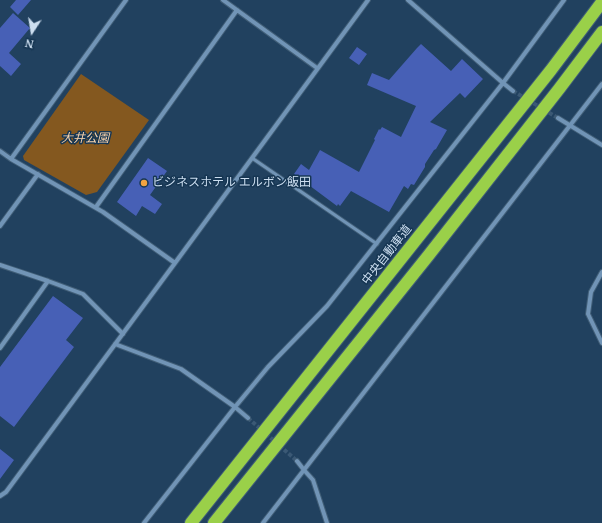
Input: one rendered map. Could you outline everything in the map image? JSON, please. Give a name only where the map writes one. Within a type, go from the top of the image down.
[{"type":"highway","name":"中央自動車道","points":[[191,523],[551,70],[602,2]]},
{"type":"highway","points":[[214,523],[428,256],[602,32]]},
{"type":"street","points":[[11,159],[126,0]]},
{"type":"street","points":[[223,0],[317,68]]},
{"type":"street","points":[[0,496],[6,492],[368,0]]},
{"type":"street","points":[[408,0],[513,91]]},
{"type":"street","points":[[144,523],[235,406],[268,367],[328,306],[503,83],[564,0]]},
{"type":"street","points":[[96,208],[238,10]]},
{"type":"street","points":[[262,523],[602,84]]},
{"type":"street","points":[[558,118],[602,144]]},
{"type":"street","points":[[0,151],[11,159],[96,208],[175,263]]},
{"type":"street","points":[[0,226],[38,174]]},
{"type":"street","points":[[0,265],[83,294],[123,334]]},
{"type":"street","points":[[602,272],[591,292],[588,314],[602,343]]},
{"type":"street","points":[[0,348],[48,281]]},
{"type":"street","points":[[115,344],[181,369],[235,406],[248,418]]},
{"type":"street","points":[[297,461],[313,480],[327,523]]},
{"type":"lane","points":[[252,158],[377,244]]},
{"type":"green space","name":"大井公園","points":[[81,74],[149,120],[97,192],[86,195],[24,160],[23,156]]},
{"type":"building","points":[[16,0],[31,0],[18,15],[10,7]]},
{"type":"building","points":[[13,13],[30,28],[9,53],[21,64],[11,76],[0,66],[0,28]]},
{"type":"building","points":[[421,44],[451,71],[462,59],[483,79],[465,98],[460,93],[430,122],[447,130],[425,164],[425,167],[414,185],[411,184],[408,189],[404,186],[389,212],[351,191],[340,206],[338,204],[337,206],[294,174],[301,164],[309,170],[320,150],[359,172],[379,129],[380,130],[382,127],[401,137],[416,106],[367,85],[372,73],[389,80]]},
{"type":"building","points":[[357,47],[367,54],[359,65],[349,58]]},
{"type":"building","name":"ビジネスホテル エルボン飯田","points":[[148,158],[167,171],[150,195],[162,204],[155,214],[142,206],[136,216],[117,202]]},
{"type":"building","points":[[53,296],[83,318],[66,340],[74,347],[14,427],[0,416],[0,367]]},
{"type":"building","points":[[0,449],[14,460],[0,479]]},
{"type":"tunnel","points":[[513,91],[558,118]]},
{"type":"tunnel","points":[[248,418],[297,461]]},
{"type":"place","name":"ビジネスホテル エルボン飯田","points":[[144,183]]}]
